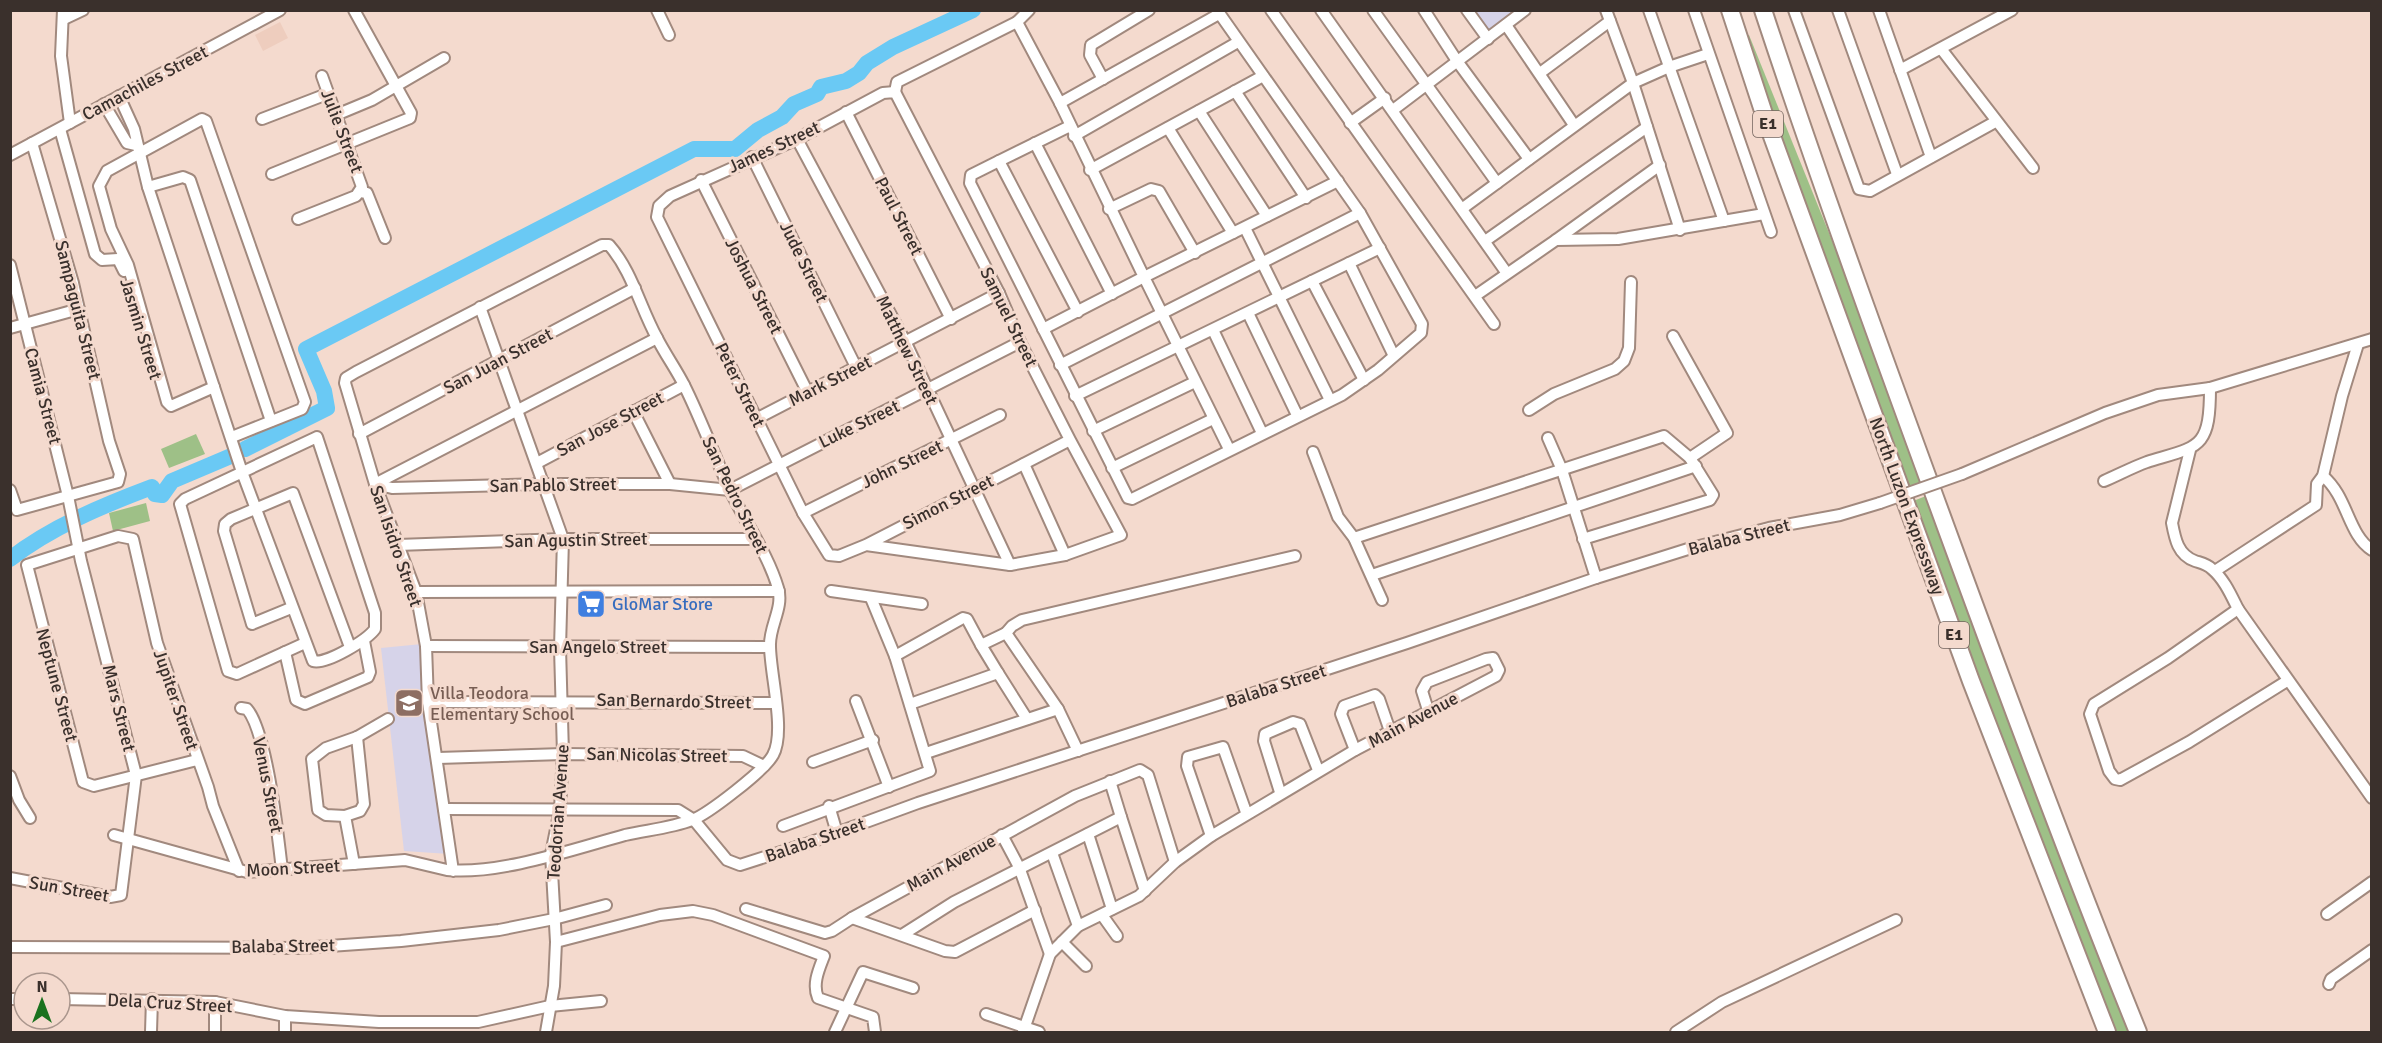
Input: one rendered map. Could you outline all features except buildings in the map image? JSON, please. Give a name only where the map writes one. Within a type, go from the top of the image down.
[{"type":"highway","name":"North Luzon Expressway","points":[[1730,10],[1765,117],[1967,670],[2107,1032]]},
{"type":"highway","name":"North Luzon Expressway","points":[[1763,10],[1823,194],[1997,667],[2138,1032]]},
{"type":"street","points":[[70,123],[61,56],[63,15],[83,10]]},
{"type":"street","name":"Camachiles Street","points":[[10,154],[60,129],[259,16],[280,10]]},
{"type":"street","points":[[272,174],[410,118],[411,113],[354,10]]},
{"type":"street","points":[[657,10],[669,35]]},
{"type":"street","points":[[897,95],[897,82],[1017,22],[1029,10]]},
{"type":"street","points":[[1103,79],[1090,55],[1091,45],[1149,10]]},
{"type":"street","points":[[1271,10],[1494,324]]},
{"type":"street","points":[[1321,10],[1506,272]]},
{"type":"street","points":[[1373,10],[1497,183]]},
{"type":"street","points":[[1424,10],[1457,61],[1529,159]]},
{"type":"street","points":[[1467,10],[1488,39]]},
{"type":"street","points":[[1393,110],[1525,10]]},
{"type":"street","points":[[1649,10],[1724,221]]},
{"type":"street","points":[[1694,10],[1771,232]]},
{"type":"street","points":[[1794,10],[1859,189],[1870,191],[1897,174],[1995,122]]},
{"type":"street","points":[[1838,10],[1897,174]]},
{"type":"street","points":[[1879,10],[1931,157]]},
{"type":"street","points":[[1900,70],[1942,50],[2012,10]]},
{"type":"street","points":[[1060,103],[1218,12],[1359,213],[1423,328],[1364,380],[1330,400],[1132,499],[1125,494],[969,180],[971,176],[999,161],[1035,143],[1072,130],[1239,42]]},
{"type":"street","points":[[1540,73],[1608,16],[1633,83],[1680,230]]},
{"type":"street","points":[[1017,22],[1060,103],[1109,209],[1229,449]]},
{"type":"street","points":[[1506,25],[1574,125]]},
{"type":"street","points":[[1942,50],[1995,122],[2033,168]]},
{"type":"street","points":[[1463,208],[1633,83],[1669,67],[1708,54]]},
{"type":"street","points":[[336,115],[372,100],[444,58]]},
{"type":"street","name":"Julie Street","points":[[322,76],[361,189],[367,193],[385,238]]},
{"type":"street","points":[[1090,170],[1263,76]]},
{"type":"street","points":[[1235,91],[1306,198]]},
{"type":"street","name":"James Street","points":[[657,217],[659,206],[664,200],[701,180],[797,139],[883,93],[897,95]]},
{"type":"street","points":[[261,119],[327,94]]},
{"type":"street","name":"Samuel Street","points":[[897,95],[999,293],[1020,342],[1121,535],[1065,555]]},
{"type":"street","points":[[118,96],[134,129],[148,187],[242,472],[312,661],[318,663],[364,641],[375,629],[375,613],[317,437],[242,472],[185,499],[180,504],[180,512],[228,671],[237,674],[305,643]]},
{"type":"street","points":[[1350,123],[1385,98]]},
{"type":"street","points":[[104,104],[127,143],[137,149]]},
{"type":"street","points":[[1199,111],[1267,216]]},
{"type":"street","name":"Paul Street","points":[[846,112],[951,320]]},
{"type":"street","points":[[214,387],[171,406],[167,402],[128,265],[111,229],[99,186],[100,180],[107,171],[137,149],[202,119],[206,121],[305,405],[302,409],[232,437]]},
{"type":"street","points":[[1485,241],[1647,127]]},
{"type":"street","points":[[1168,128],[1233,234]]},
{"type":"street","name":"Jasmin Street","points":[[60,129],[95,254],[98,259],[114,257],[121,262],[166,412]]},
{"type":"street","name":"Matthew Street","points":[[797,139],[906,343],[1010,565]]},
{"type":"street","name":"Sampaguita Street","points":[[32,143],[79,309],[109,441],[120,478],[118,482],[68,496]]},
{"type":"street","points":[[1035,143],[1112,294]]},
{"type":"street","name":"Jude Street","points":[[752,157],[856,367]]},
{"type":"street","points":[[999,161],[1078,312]]},
{"type":"street","points":[[1475,296],[1660,165]]},
{"type":"street","points":[[148,187],[183,177],[190,180],[272,421]]},
{"type":"street","name":"Joshua Street","points":[[701,180],[807,391]]},
{"type":"street","points":[[1042,329],[1338,181]]},
{"type":"street","points":[[298,219],[361,189]]},
{"type":"street","points":[[1109,209],[1151,189],[1159,191],[1195,253]]},
{"type":"street","points":[[1060,365],[1359,213]]},
{"type":"street","points":[[1556,240],[1597,241],[1680,230],[1764,214]]},
{"type":"street","name":"Peter Street","points":[[657,217],[803,513],[826,552]]},
{"type":"street","points":[[1245,228],[1330,400]]},
{"type":"street","name":"San Pedro Street","points":[[480,307],[602,245],[609,245],[636,288],[657,338],[684,385],[730,490],[779,591]]},
{"type":"street","points":[[1075,396],[1380,248]]},
{"type":"street","points":[[1349,263],[1393,354]]},
{"type":"street","name":"Camia Street","points":[[10,265],[75,528]]},
{"type":"street","points":[[1312,281],[1364,380]]},
{"type":"street","points":[[1528,410],[1554,394],[1604,375],[1621,365],[1629,348],[1631,282]]},
{"type":"street","name":"San Juan Street","points":[[359,434],[636,288]]},
{"type":"street","name":"Mark Street","points":[[756,418],[951,320],[999,293]]},
{"type":"street","name":"Teodorian Avenue","points":[[480,307],[501,360],[563,539],[560,648],[563,754],[560,809],[551,854],[556,942],[554,987],[546,1032]]},
{"type":"street","name":"San Isidro Street","points":[[453,871],[428,702],[426,646],[416,592],[375,484],[345,383],[346,378],[356,372],[480,307]]},
{"type":"street","points":[[10,328],[79,309]]},
{"type":"street","points":[[1248,313],[1297,415]]},
{"type":"street","points":[[1213,330],[1262,433]]},
{"type":"street","points":[[1372,575],[1573,507],[1693,462],[1727,433],[1673,336]]},
{"type":"street","points":[[375,484],[657,338]]},
{"type":"street","name":"Balaba Street","points":[[694,820],[719,852],[734,865],[750,862],[918,803],[1596,578],[1688,549],[1769,528],[1840,515],[1880,503],[1962,474],[2106,413],[2158,395],[2210,388],[2372,339]]},
{"type":"street","name":"Luke Street","points":[[730,490],[1020,342]]},
{"type":"street","points":[[2215,571],[2316,505],[2317,484],[2323,476],[2342,396],[2358,344]]},
{"type":"street","points":[[1093,431],[1195,382]]},
{"type":"street","name":"San Jose Street","points":[[537,463],[684,385]]},
{"type":"street","points":[[2104,481],[2147,462],[2190,450],[2204,436],[2210,407],[2210,388]]},
{"type":"street","points":[[633,411],[670,484]]},
{"type":"street","name":"John Street","points":[[803,513],[1000,415]]},
{"type":"street","points":[[1112,468],[1213,419]]},
{"type":"street","points":[[1354,538],[1664,436],[1693,462],[1713,497],[1583,539]]},
{"type":"street","points":[[1548,438],[1562,470],[1596,578]]},
{"type":"street","name":"Simon Street","points":[[826,552],[839,556],[866,545],[974,487],[1070,440]]},
{"type":"street","points":[[2190,450],[2172,523],[2179,550],[2191,560],[2207,565],[2215,571],[2287,681],[2372,798]]},
{"type":"street","points":[[1313,452],[1338,516],[1354,538],[1382,600]]},
{"type":"street","points":[[866,545],[1010,565],[1065,555],[1024,464]]},
{"type":"street","points":[[2323,476],[2337,491],[2360,540],[2372,550]]},
{"type":"street","name":"San Pablo Street","points":[[375,484],[400,488],[544,484],[670,484],[730,490]]},
{"type":"street","points":[[10,490],[17,510],[68,496]]},
{"type":"street","points":[[291,608],[252,624],[224,531],[225,524],[231,519],[255,507],[295,494],[350,647]]},
{"type":"street","name":"Mars Street","points":[[75,528],[136,775],[124,890]]},
{"type":"street","name":"Jupiter Street","points":[[78,547],[118,536],[133,539],[157,643],[197,760],[239,871]]},
{"type":"street","name":"San Agustin Street","points":[[398,545],[563,539],[755,539]]},
{"type":"street","name":"Neptune Street","points":[[78,547],[27,565],[29,580],[84,782],[89,786],[136,775]]},
{"type":"street","points":[[981,645],[1006,633],[1012,626],[1022,621],[1294,556]]},
{"type":"street","points":[[416,592],[779,591],[779,606],[771,631],[770,647],[776,703],[777,743],[774,754],[765,766],[694,820],[678,810],[444,809]]},
{"type":"street","points":[[831,591],[922,604]]},
{"type":"street","points":[[783,826],[829,806],[930,771],[895,656],[871,598]]},
{"type":"street","points":[[2238,609],[2168,658],[2094,704],[2090,714],[2112,776],[2120,780],[2151,765],[2287,681]]},
{"type":"street","points":[[895,656],[963,618],[967,619],[1027,719]]},
{"type":"street","points":[[1006,633],[1058,709],[1078,751]]},
{"type":"street","points":[[285,652],[296,700],[305,704],[368,677],[370,672],[364,641]]},
{"type":"street","name":"San Angelo Street","points":[[426,646],[770,647]]},
{"type":"street","name":"Main Avenue","points":[[1024,1030],[1050,954],[1078,926],[1128,903],[1146,891],[1175,862],[1246,812],[1428,710],[1496,676],[1499,670],[1498,663],[1493,658],[1486,659],[1427,682],[1422,691],[1428,710]]},
{"type":"street","points":[[910,704],[998,674]]},
{"type":"street","name":"Main Avenue","points":[[1355,750],[1341,714],[1344,706],[1377,696],[1390,731]]},
{"type":"street","name":"San Bernardo Street","points":[[428,702],[562,700],[776,703]]},
{"type":"street","points":[[856,701],[873,740],[889,787]]},
{"type":"street","name":"Venus Street","points":[[241,708],[247,709],[255,722],[274,803],[282,870]]},
{"type":"street","points":[[926,753],[1058,709]]},
{"type":"street","points":[[357,737],[364,804],[360,811],[345,816],[326,815],[318,810],[312,759],[326,748],[357,737],[388,719]]},
{"type":"street","points":[[1280,792],[1264,741],[1264,734],[1293,722],[1300,724],[1318,770]]},
{"type":"street","points":[[813,762],[873,740]]},
{"type":"street","points":[[1211,836],[1187,760],[1193,754],[1220,747],[1225,751],[1246,812]]},
{"type":"street","name":"San Nicolas Street","points":[[438,758],[563,754],[742,756],[765,766]]},
{"type":"street","points":[[136,775],[197,760]]},
{"type":"street","name":"Main Avenue","points":[[746,909],[825,933],[832,931],[1002,835],[1110,781],[1140,770],[1147,772],[1175,862]]},
{"type":"street","points":[[10,776],[14,802],[30,818]]},
{"type":"street","points":[[1110,781],[1146,891]]},
{"type":"street","points":[[829,806],[837,833]]},
{"type":"street","points":[[345,816],[354,864]]},
{"type":"street","points":[[902,935],[954,902],[1121,817]]},
{"type":"street","name":"Moon Street","points":[[114,835],[239,871],[282,870],[405,860],[453,871],[494,868],[694,820]]},
{"type":"street","points":[[1088,834],[1107,912],[1117,936]]},
{"type":"street","points":[[1002,835],[1019,867],[1050,954]]},
{"type":"street","points":[[1052,853],[1078,926]]},
{"type":"street","name":"Sun Street","points":[[10,878],[110,897],[119,897],[124,890]]},
{"type":"street","points":[[2327,914],[2372,882]]},
{"type":"street","name":"Balaba Street","points":[[10,947],[301,948],[401,941],[499,930],[554,919],[606,905]]},
{"type":"street","points":[[852,918],[945,951],[955,952],[1035,910]]},
{"type":"street","points":[[556,942],[660,915],[704,912],[824,956],[815,991],[818,998],[873,1017],[875,1032]]},
{"type":"street","points":[[1676,1032],[1722,1002],[1896,920]]},
{"type":"street","points":[[1062,942],[1086,966]]},
{"type":"street","points":[[2329,984],[2331,979],[2372,950]]},
{"type":"street","points":[[836,1032],[863,972],[913,988]]},
{"type":"street","name":"Dela Cruz Street","points":[[72,999],[215,1002],[285,1016],[477,1027],[550,1006],[601,1001]]},
{"type":"street","points":[[151,1032],[152,999]]},
{"type":"street","points":[[215,1002],[215,1032]]},
{"type":"street","points":[[986,1014],[1024,1030],[1039,1032]]},
{"type":"street","points":[[285,1016],[285,1032]]},
{"type":"shaded area","points":[[1470,11],[1521,11],[1488,34]]},
{"type":"shaded area","points":[[280,22],[288,38],[263,51],[255,35]]},
{"type":"shaded area","name":"Villa Teodora Elementary School","points":[[422,644],[449,854],[404,851],[381,648]]},
{"type":"green space","points":[[1749,35],[1846,275],[1924,488],[1905,494],[1743,38]]},
{"type":"green space","points":[[196,434],[205,454],[169,468],[161,449]]},
{"type":"green space","points":[[1926,496],[2132,1032],[2111,1032],[1908,503]]},
{"type":"green space","points":[[146,503],[150,521],[113,531],[109,513]]},
{"type":"waterway","points":[[245,449],[327,408],[324,391],[306,349],[694,149],[735,149],[758,130],[782,117],[794,104],[817,94],[821,87],[846,81],[859,73],[867,63],[893,47],[973,10]]},
{"type":"waterway","points":[[10,559],[26,547],[78,518],[152,487],[155,494],[162,495],[172,481],[231,456]]},
{"type":"place","name":"GloMar Store","points":[[591,604]]},
{"type":"place","name":"Villa Teodora Elementary School","points":[[409,703]]}]
